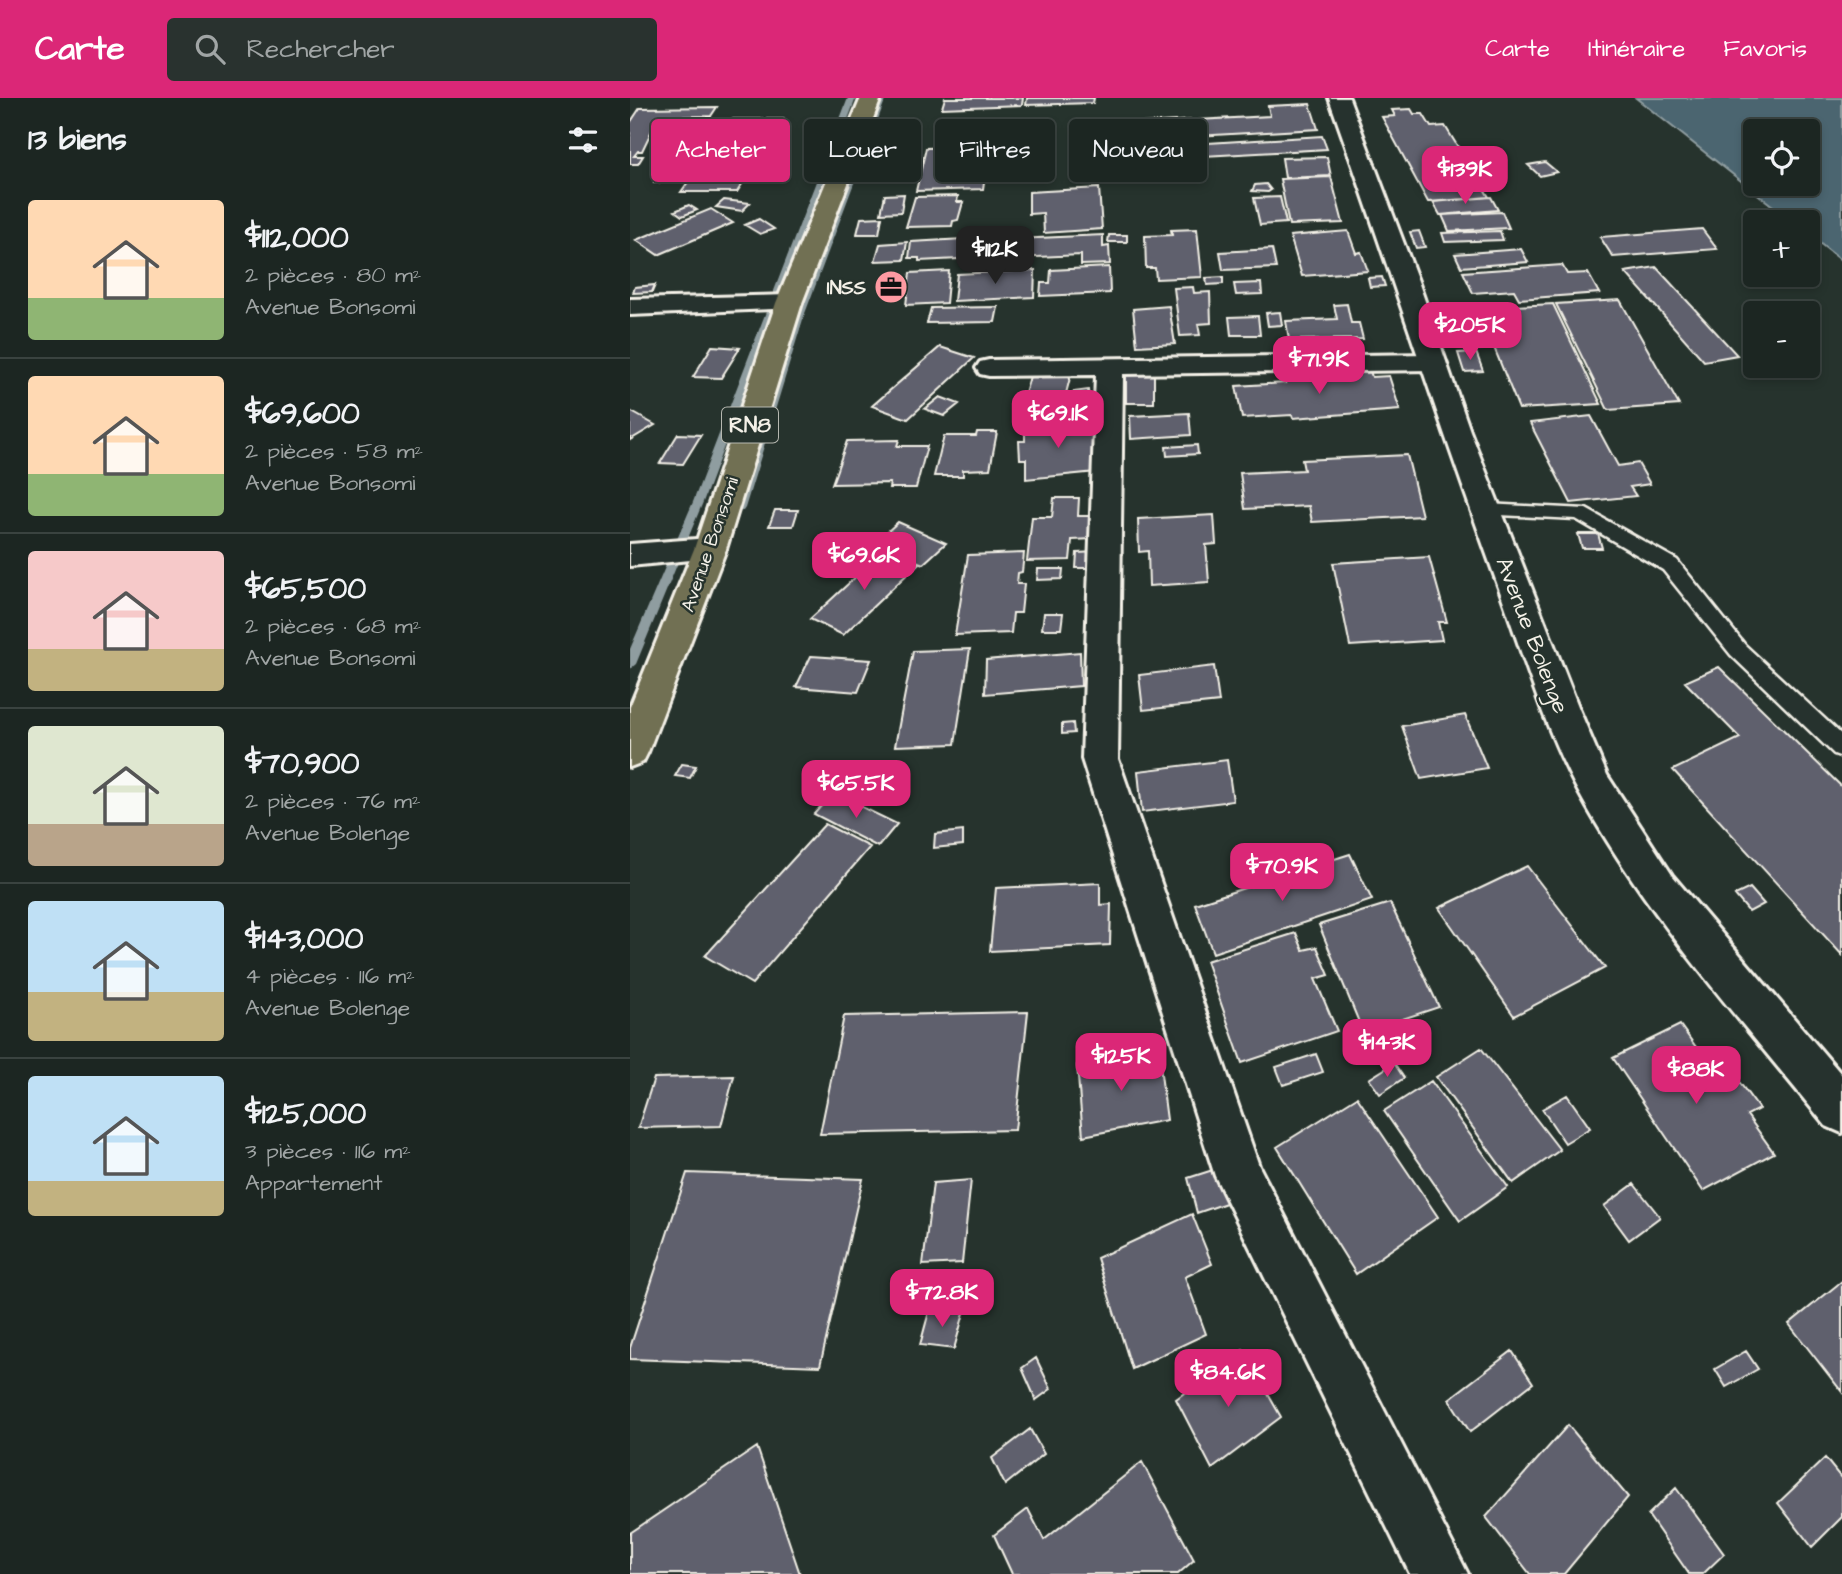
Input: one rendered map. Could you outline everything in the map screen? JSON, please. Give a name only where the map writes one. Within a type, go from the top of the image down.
[{"type":"main road","name":"Avenue Bonsomi","points":[[630,752],[710,549],[789,303],[872,98]]},
{"type":"street","name":"Avenue Bolenge","points":[[1339,98],[1486,510],[1561,709],[1592,782],[1658,887],[1842,1110]]},
{"type":"street","points":[[630,307],[789,303]]},
{"type":"street","points":[[989,368],[1433,362]]},
{"type":"street","points":[[1110,366],[1100,760],[1238,1176],[1440,1574]]},
{"type":"street","points":[[630,555],[710,549]]},
{"type":"lane","points":[[1486,510],[1580,513],[1670,565],[1738,650],[1842,748]]},
{"type":"water","points":[[1636,98],[1842,98],[1842,261],[1820,244],[1820,210],[1778,210],[1760,196],[1820,196],[1820,119],[1743,119],[1743,183]]},
{"type":"building","points":[[945,98],[1023,98],[1022,105],[942,108]]},
{"type":"building","points":[[1027,98],[1094,98],[1093,103],[1026,105]]},
{"type":"building","points":[[1310,104],[1318,129],[1207,135],[1207,119],[1270,116],[1268,106]]},
{"type":"building","points":[[717,107],[711,116],[651,119],[651,132],[642,151],[638,151],[634,156],[643,156],[638,164],[630,164],[630,123],[640,108]]},
{"type":"building","points":[[1411,109],[1414,114],[1423,114],[1431,127],[1445,126],[1489,197],[1428,202],[1382,117],[1395,116],[1392,110]]},
{"type":"building","points":[[1322,136],[1327,149],[1207,156],[1207,143]]},
{"type":"building","points":[[926,148],[935,148],[935,182],[984,182],[983,189],[916,191],[918,182],[921,182]]},
{"type":"building","points":[[1327,157],[1331,176],[1285,178],[1282,158]]},
{"type":"building","points":[[1545,162],[1557,172],[1540,176],[1528,165]]},
{"type":"building","points":[[1331,177],[1343,223],[1289,225],[1280,179]]},
{"type":"building","points":[[688,182],[743,182],[737,192],[681,192]]},
{"type":"building","points":[[1266,184],[1271,190],[1268,192],[1252,191],[1255,185]]},
{"type":"building","points":[[1099,188],[1102,229],[1044,233],[1043,213],[1029,214],[1029,192]]},
{"type":"building","points":[[904,194],[901,212],[881,213],[885,195]]},
{"type":"building","points":[[958,196],[957,202],[963,202],[958,220],[953,221],[952,226],[906,227],[915,197]]},
{"type":"building","points":[[1280,197],[1286,223],[1260,225],[1254,198]]},
{"type":"building","points":[[1491,197],[1498,210],[1440,215],[1433,202]]},
{"type":"building","points":[[724,200],[750,203],[742,211],[716,207]]},
{"type":"building","points":[[689,205],[697,210],[682,216],[675,211]]},
{"type":"building","points":[[711,209],[733,223],[658,255],[636,240]]},
{"type":"building","points":[[1502,212],[1509,228],[1449,231],[1442,215]]},
{"type":"building","points":[[882,217],[879,234],[857,234],[861,218]]},
{"type":"building","points":[[759,219],[774,229],[760,234],[745,225]]},
{"type":"building","points":[[1197,229],[1202,277],[1156,279],[1155,268],[1146,268],[1145,236],[1172,235],[1171,230]]},
{"type":"building","points":[[1702,229],[1717,249],[1613,257],[1600,237]]},
{"type":"building","points":[[1348,231],[1356,253],[1361,252],[1368,271],[1302,276],[1290,236]]},
{"type":"building","points":[[1419,231],[1425,247],[1416,248],[1410,232]]},
{"type":"building","points":[[1500,231],[1503,240],[1445,242],[1442,233]]},
{"type":"building","points":[[1103,235],[1103,247],[1109,246],[1110,264],[1081,265],[1081,255],[1015,258],[1016,239]]},
{"type":"building","points":[[1109,235],[1127,235],[1127,242],[1108,242]]},
{"type":"building","points":[[981,238],[979,258],[919,261],[919,258],[909,258],[911,242]]},
{"type":"building","points":[[907,242],[904,260],[875,261],[880,244]]},
{"type":"building","points":[[1272,249],[1276,268],[1223,270],[1220,252]]},
{"type":"building","points":[[1521,249],[1528,262],[1461,267],[1455,254]]},
{"type":"building","points":[[1562,265],[1567,274],[1588,273],[1599,293],[1519,299],[1514,290],[1473,293],[1463,272]]},
{"type":"building","points":[[1109,267],[1110,293],[1040,296],[1041,283],[1050,283],[1051,270]]},
{"type":"building","points":[[1656,267],[1737,355],[1704,361],[1625,272]]},
{"type":"building","points":[[1035,270],[1034,297],[954,301],[957,274]]},
{"type":"building","points":[[949,271],[946,303],[906,305],[910,273]]},
{"type":"building","points":[[1223,277],[1223,284],[1207,285],[1206,278]]},
{"type":"building","points":[[1382,277],[1385,286],[1370,287],[1368,278]]},
{"type":"building","points":[[1261,283],[1262,294],[1236,295],[1234,284]]},
{"type":"building","points":[[655,285],[652,292],[633,293],[635,287]]},
{"type":"building","points":[[1193,287],[1194,293],[1210,292],[1211,323],[1198,324],[1200,335],[1180,336],[1174,288]]},
{"type":"building","points":[[1620,300],[1679,405],[1608,410],[1556,304]]},
{"type":"building","points":[[1347,304],[1351,323],[1359,323],[1363,339],[1289,340],[1286,321],[1337,319],[1334,305]]},
{"type":"building","points":[[1553,304],[1601,404],[1519,409],[1478,308]]},
{"type":"building","points":[[1169,306],[1175,344],[1137,346],[1133,309]]},
{"type":"building","points":[[998,307],[995,322],[927,323],[931,308]]},
{"type":"building","points":[[1280,312],[1282,325],[1268,326],[1266,313]]},
{"type":"building","points":[[1258,316],[1260,335],[1231,335],[1229,317]]},
{"type":"building","points":[[1469,323],[1472,332],[1456,332],[1453,324]]},
{"type":"building","points":[[1479,338],[1483,349],[1466,350],[1462,340]]},
{"type":"building","points":[[712,346],[740,348],[721,378],[693,377]]},
{"type":"building","points":[[940,347],[974,358],[908,419],[872,406]]},
{"type":"building","points":[[1476,352],[1483,371],[1464,372],[1458,353]]},
{"type":"building","points":[[1154,371],[1154,403],[1126,403],[1126,372]]},
{"type":"building","points":[[1370,371],[1372,377],[1389,376],[1400,410],[1293,418],[1292,415],[1242,418],[1236,386],[1285,383],[1283,377]]},
{"type":"building","points":[[1031,373],[1071,374],[1061,413],[1020,411]]},
{"type":"building","points":[[1088,390],[1089,398],[1074,399],[1073,392]]},
{"type":"building","points":[[940,397],[959,404],[944,416],[925,409]]},
{"type":"building","points":[[630,411],[655,425],[630,440]]},
{"type":"building","points":[[1189,413],[1191,435],[1131,439],[1130,416]]},
{"type":"building","points":[[1591,416],[1618,466],[1638,463],[1650,484],[1630,487],[1636,496],[1571,503],[1530,423]]},
{"type":"building","points":[[1091,421],[1096,472],[1026,479],[1026,459],[1020,459],[1019,441],[1025,441],[1025,427]]},
{"type":"building","points":[[977,432],[997,432],[990,469],[963,470],[963,476],[934,476],[944,436],[976,436]]},
{"type":"building","points":[[678,434],[701,435],[683,464],[660,463]]},
{"type":"building","points":[[899,440],[897,446],[927,446],[916,488],[889,488],[890,483],[832,484],[847,441]]},
{"type":"building","points":[[1197,445],[1198,454],[1167,456],[1166,447]]},
{"type":"building","points":[[1407,455],[1422,516],[1312,522],[1309,506],[1245,509],[1240,473],[1304,470],[1302,460]]},
{"type":"building","points":[[1054,498],[1079,498],[1078,516],[1095,516],[1093,539],[1072,540],[1070,560],[1027,561],[1032,517],[1052,517]]},
{"type":"building","points":[[775,510],[798,510],[793,526],[769,526]]},
{"type":"building","points":[[1214,515],[1216,544],[1206,545],[1209,582],[1149,586],[1148,551],[1139,552],[1138,519]]},
{"type":"building","points":[[898,522],[946,543],[923,564],[875,543]]},
{"type":"building","points":[[1578,534],[1598,534],[1602,548],[1582,548]]},
{"type":"building","points":[[839,539],[870,551],[855,566],[823,554]]},
{"type":"building","points":[[885,550],[918,564],[843,635],[810,619]]},
{"type":"building","points":[[1096,552],[1096,568],[1076,568],[1077,553]]},
{"type":"building","points":[[1024,553],[1022,572],[1018,573],[1017,584],[1024,584],[1021,613],[1013,613],[1011,633],[955,635],[968,555]]},
{"type":"building","points":[[1429,557],[1447,622],[1438,622],[1442,640],[1350,646],[1333,563]]},
{"type":"building","points":[[1038,569],[1063,569],[1062,579],[1037,580]]},
{"type":"building","points":[[1044,613],[1063,613],[1061,629],[1042,629]]},
{"type":"building","points":[[970,649],[955,744],[895,746],[913,651]]},
{"type":"building","points":[[1080,652],[1081,686],[985,694],[986,660]]},
{"type":"building","points":[[811,656],[871,660],[858,692],[796,687]]},
{"type":"building","points":[[1214,666],[1219,702],[1143,710],[1139,675]]},
{"type":"building","points":[[1719,667],[1842,787],[1842,955],[1673,770],[1740,738],[1685,682]]},
{"type":"building","points":[[1465,715],[1487,768],[1421,779],[1402,726]]},
{"type":"building","points":[[1073,723],[1074,733],[1062,734],[1062,724]]},
{"type":"building","points":[[1227,760],[1233,801],[1142,812],[1138,771]]},
{"type":"building","points":[[682,764],[696,766],[690,778],[675,776]]},
{"type":"building","points":[[833,793],[897,824],[878,847],[814,814]]},
{"type":"building","points":[[825,824],[870,847],[752,984],[705,956]]},
{"type":"building","points":[[963,831],[963,845],[934,848],[935,834]]},
{"type":"building","points":[[1350,854],[1372,900],[1213,953],[1195,904]]},
{"type":"building","points":[[1527,866],[1605,968],[1514,1016],[1439,908]]},
{"type":"building","points":[[1100,883],[1100,905],[1111,904],[1110,945],[990,951],[996,888]]},
{"type":"building","points":[[1750,888],[1764,904],[1749,912],[1735,895]]},
{"type":"building","points":[[1390,903],[1439,1007],[1363,1032],[1319,925]]},
{"type":"building","points":[[1296,933],[1303,950],[1317,947],[1329,975],[1315,979],[1337,1031],[1242,1063],[1206,961]]},
{"type":"building","points":[[1028,1012],[1015,1130],[820,1134],[844,1016]]},
{"type":"building","points":[[1680,1025],[1704,1058],[1717,1052],[1759,1109],[1747,1115],[1774,1153],[1703,1191],[1613,1058]]},
{"type":"building","points":[[1481,1048],[1560,1150],[1513,1183],[1436,1077]]},
{"type":"building","points":[[1158,1051],[1167,1120],[1083,1136],[1077,1065]]},
{"type":"building","points":[[1316,1054],[1323,1072],[1283,1085],[1276,1067]]},
{"type":"building","points":[[1394,1063],[1404,1078],[1380,1094],[1369,1079]]},
{"type":"building","points":[[734,1076],[721,1126],[638,1128],[654,1078]]},
{"type":"building","points":[[1431,1081],[1508,1187],[1460,1221],[1384,1111]]},
{"type":"building","points":[[1567,1095],[1590,1128],[1565,1143],[1542,1109]]},
{"type":"building","points":[[1357,1097],[1438,1217],[1356,1274],[1277,1147]]},
{"type":"building","points":[[1219,1168],[1229,1202],[1197,1213],[1188,1178]]},
{"type":"building","points":[[687,1173],[863,1179],[820,1366],[630,1359],[630,1348]]},
{"type":"building","points":[[971,1180],[962,1263],[923,1265],[933,1183]]},
{"type":"building","points":[[1634,1184],[1660,1217],[1629,1240],[1604,1206]]},
{"type":"building","points":[[1192,1214],[1212,1264],[1185,1277],[1206,1334],[1132,1369],[1097,1258]]},
{"type":"building","points":[[987,1281],[986,1295],[969,1298],[969,1284]]},
{"type":"building","points":[[1842,1281],[1842,1392],[1789,1324]]},
{"type":"building","points":[[930,1308],[964,1313],[954,1349],[920,1345]]},
{"type":"building","points":[[1243,1350],[1281,1417],[1212,1469],[1176,1399]]},
{"type":"building","points":[[1512,1351],[1533,1383],[1470,1432],[1449,1399]]},
{"type":"building","points":[[1746,1351],[1758,1369],[1726,1387],[1715,1369]]},
{"type":"building","points":[[1036,1358],[1051,1389],[1036,1400],[1022,1368]]},
{"type":"building","points":[[1568,1425],[1628,1497],[1564,1574],[1530,1574],[1486,1517]]},
{"type":"building","points":[[1030,1429],[1044,1454],[1005,1485],[992,1458]]},
{"type":"building","points":[[757,1447],[800,1574],[630,1574],[630,1533]]},
{"type":"building","points":[[1825,1458],[1842,1479],[1842,1517],[1812,1547],[1778,1503]]},
{"type":"building","points":[[1142,1462],[1194,1560],[1178,1574],[1012,1574],[994,1535],[1028,1509],[1044,1540]]},
{"type":"building","points":[[1676,1488],[1724,1554],[1703,1574],[1689,1574],[1648,1515]]},
{"type":"waterway","points":[[630,664],[698,502],[852,98]]},
{"type":"waterway","points":[[739,508],[799,316],[882,98]]},
{"type":"place","name":"INSS","points":[[891,287]]}]
